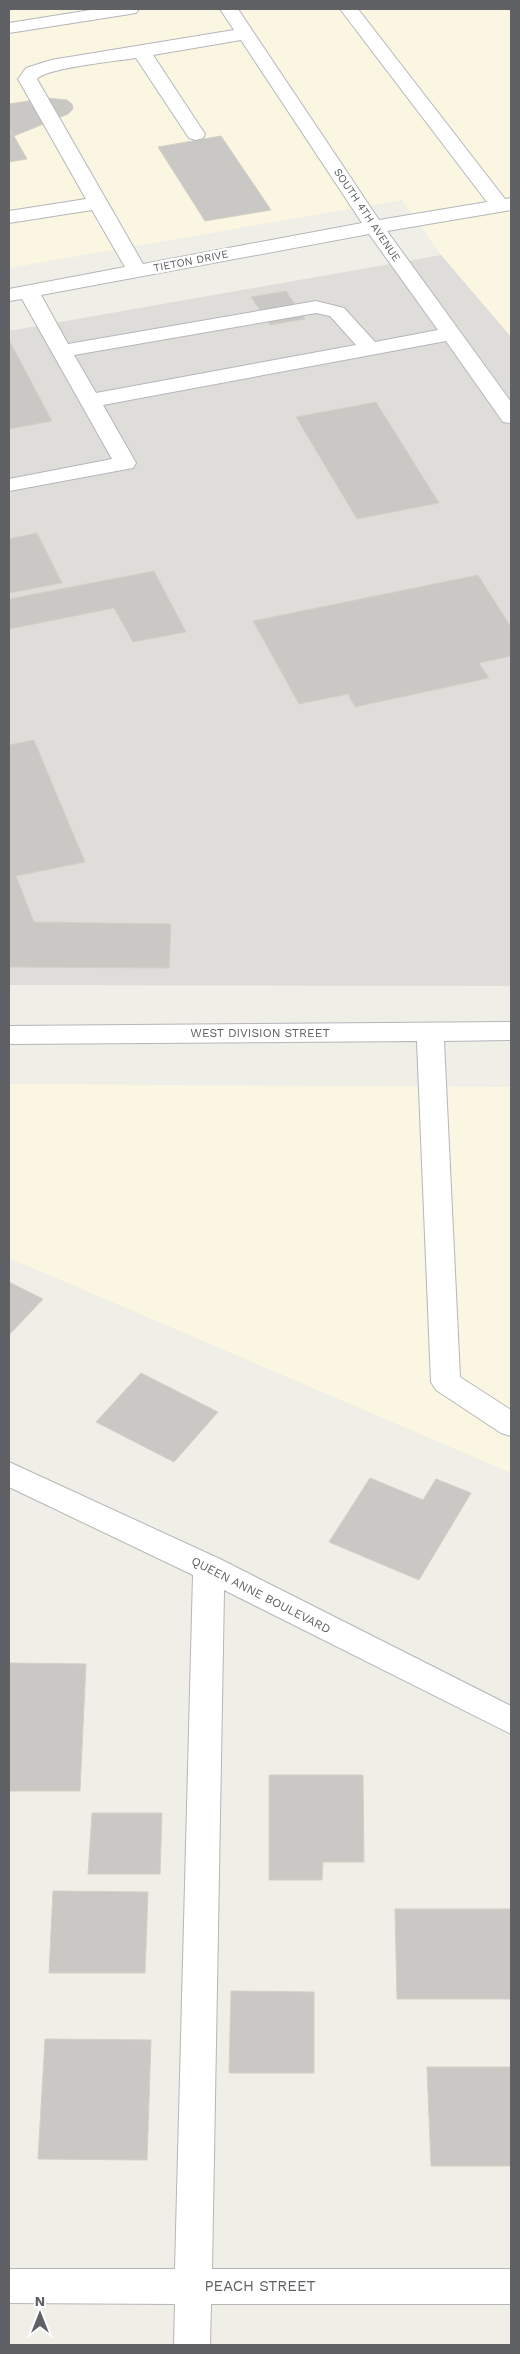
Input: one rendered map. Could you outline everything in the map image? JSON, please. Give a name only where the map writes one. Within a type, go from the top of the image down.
[{"type":"street","points":[[9,28],[130,9]]},
{"type":"street","name":"SOUTH 4TH AVENUE","points":[[230,9],[374,227],[511,416]]},
{"type":"street","points":[[349,9],[505,205]]},
{"type":"street","points":[[138,271],[27,79],[33,72],[51,66],[246,34]]},
{"type":"street","points":[[141,51],[196,134]]},
{"type":"street","points":[[9,217],[98,203]]},
{"type":"street","name":"TIETON DRIVE","points":[[18,293],[374,227],[505,205]]},
{"type":"street","points":[[9,485],[125,463],[61,350],[18,293]]},
{"type":"street","points":[[61,350],[316,307],[337,312],[370,350]]},
{"type":"street","points":[[89,401],[451,334]]},
{"type":"street","points":[[430,1031],[446,1382],[511,1425]]},
{"type":"street","name":"WEST DIVISION STREET","points":[[9,1035],[511,1031]]},
{"type":"street","name":"QUEEN ANNE BOULEVARD","points":[[9,1474],[209,1568],[511,1721]]},
{"type":"street","points":[[192,2345],[209,1568]]},
{"type":"street","name":"PEACH STREET","points":[[9,2286],[511,2287]]},
{"type":"shaded area","points":[[9,9],[511,9],[511,337],[441,255],[402,200],[9,268]]},
{"type":"shaded area","points":[[441,255],[511,337],[511,986],[9,985],[9,331]]},
{"type":"shaded area","points":[[9,1084],[511,1087],[511,1473],[9,1258]]},
{"type":"building","points":[[47,98],[67,100],[72,104],[73,109],[68,114],[14,136],[9,127],[9,104]]},
{"type":"building","points":[[9,127],[19,145],[27,159],[9,162]]},
{"type":"building","points":[[221,136],[271,210],[205,221],[158,147]]},
{"type":"building","points":[[286,291],[305,319],[270,325],[251,297]]},
{"type":"building","points":[[9,340],[52,421],[9,429]]},
{"type":"building","points":[[376,402],[439,503],[357,519],[296,417]]},
{"type":"building","points":[[37,533],[62,583],[9,593],[9,539]]},
{"type":"building","points":[[154,571],[186,632],[133,642],[114,608],[9,629],[9,599]]},
{"type":"building","points":[[478,575],[511,627],[511,656],[479,663],[489,678],[355,707],[348,694],[299,704],[253,621]]},
{"type":"building","points":[[34,740],[85,862],[16,876],[34,922],[171,924],[169,968],[9,967],[9,745]]},
{"type":"building","points":[[9,1282],[43,1299],[9,1335]]},
{"type":"building","points":[[141,1373],[218,1412],[174,1462],[96,1422]]},
{"type":"building","points":[[370,1478],[423,1500],[436,1479],[471,1493],[419,1580],[329,1542]]},
{"type":"building","points":[[9,1663],[86,1664],[80,1791],[9,1791]]},
{"type":"building","points":[[269,1775],[363,1775],[364,1862],[323,1862],[322,1880],[269,1880]]},
{"type":"building","points":[[92,1813],[162,1813],[160,1874],[88,1874]]},
{"type":"building","points":[[53,1891],[148,1892],[145,1973],[49,1973]]},
{"type":"building","points":[[395,1909],[511,1909],[511,1999],[397,1999]]},
{"type":"building","points":[[231,1991],[314,1992],[314,2073],[229,2073]]},
{"type":"building","points":[[45,2039],[151,2040],[147,2160],[38,2159]]},
{"type":"building","points":[[427,2067],[511,2067],[511,2166],[431,2166]]}]
